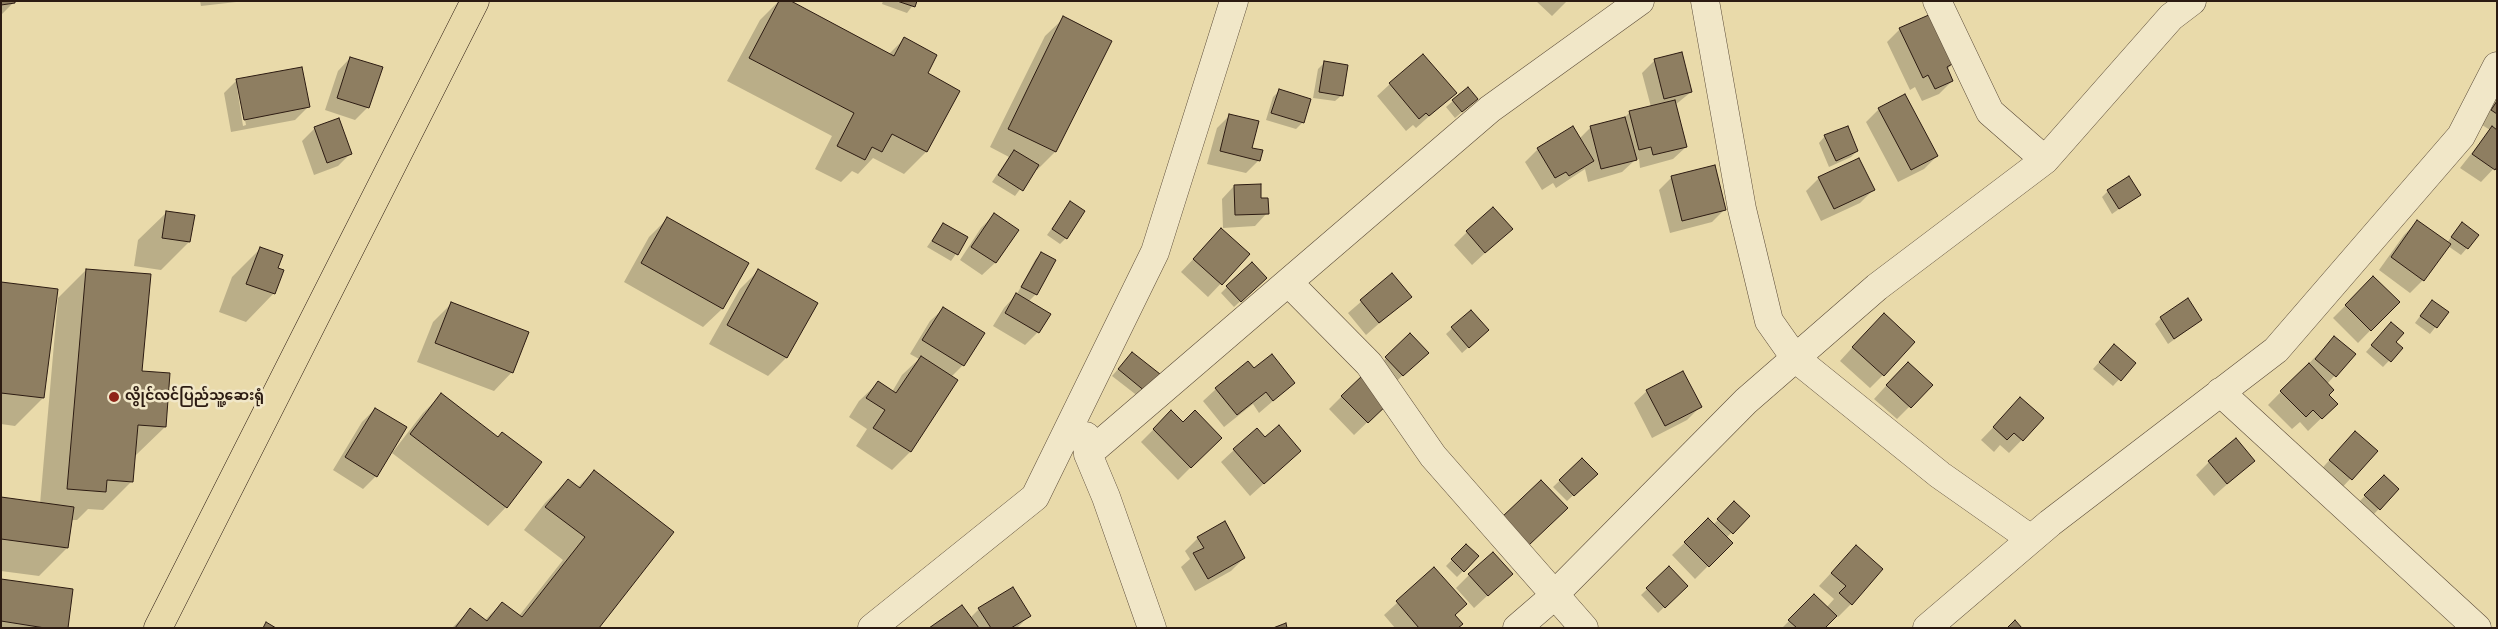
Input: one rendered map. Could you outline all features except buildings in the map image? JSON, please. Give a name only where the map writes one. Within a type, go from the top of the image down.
[{"type":"highway","points":[[158,628],[475,1]]},
{"type":"street","points":[[872,628],[1035,497],[1155,252],[1234,1]]},
{"type":"street","points":[[1088,454],[1490,109],[1640,1]]},
{"type":"street","points":[[1705,1],[1742,208],[1769,321],[1796,358],[1940,475],[2031,539]]},
{"type":"street","points":[[1938,1],[1990,112],[2045,160]]},
{"type":"street","points":[[1517,628],[1554,596],[1746,401],[1877,287],[2045,160],[2172,17],[2192,1]]},
{"type":"street","points":[[1927,628],[2031,539],[2276,350],[2461,136],[2497,66]]},
{"type":"street","points":[[1289,283],[1369,364],[1433,456],[1584,628]]},
{"type":"street","points":[[2220,392],[2477,628]]},
{"type":"street","points":[[1082,401],[1088,454],[1106,496],[1152,628]]},
{"type":"place","name":"လွိုင်လင်ပြည်သူ့ဆေးရုံ","points":[[114,397]]}]
